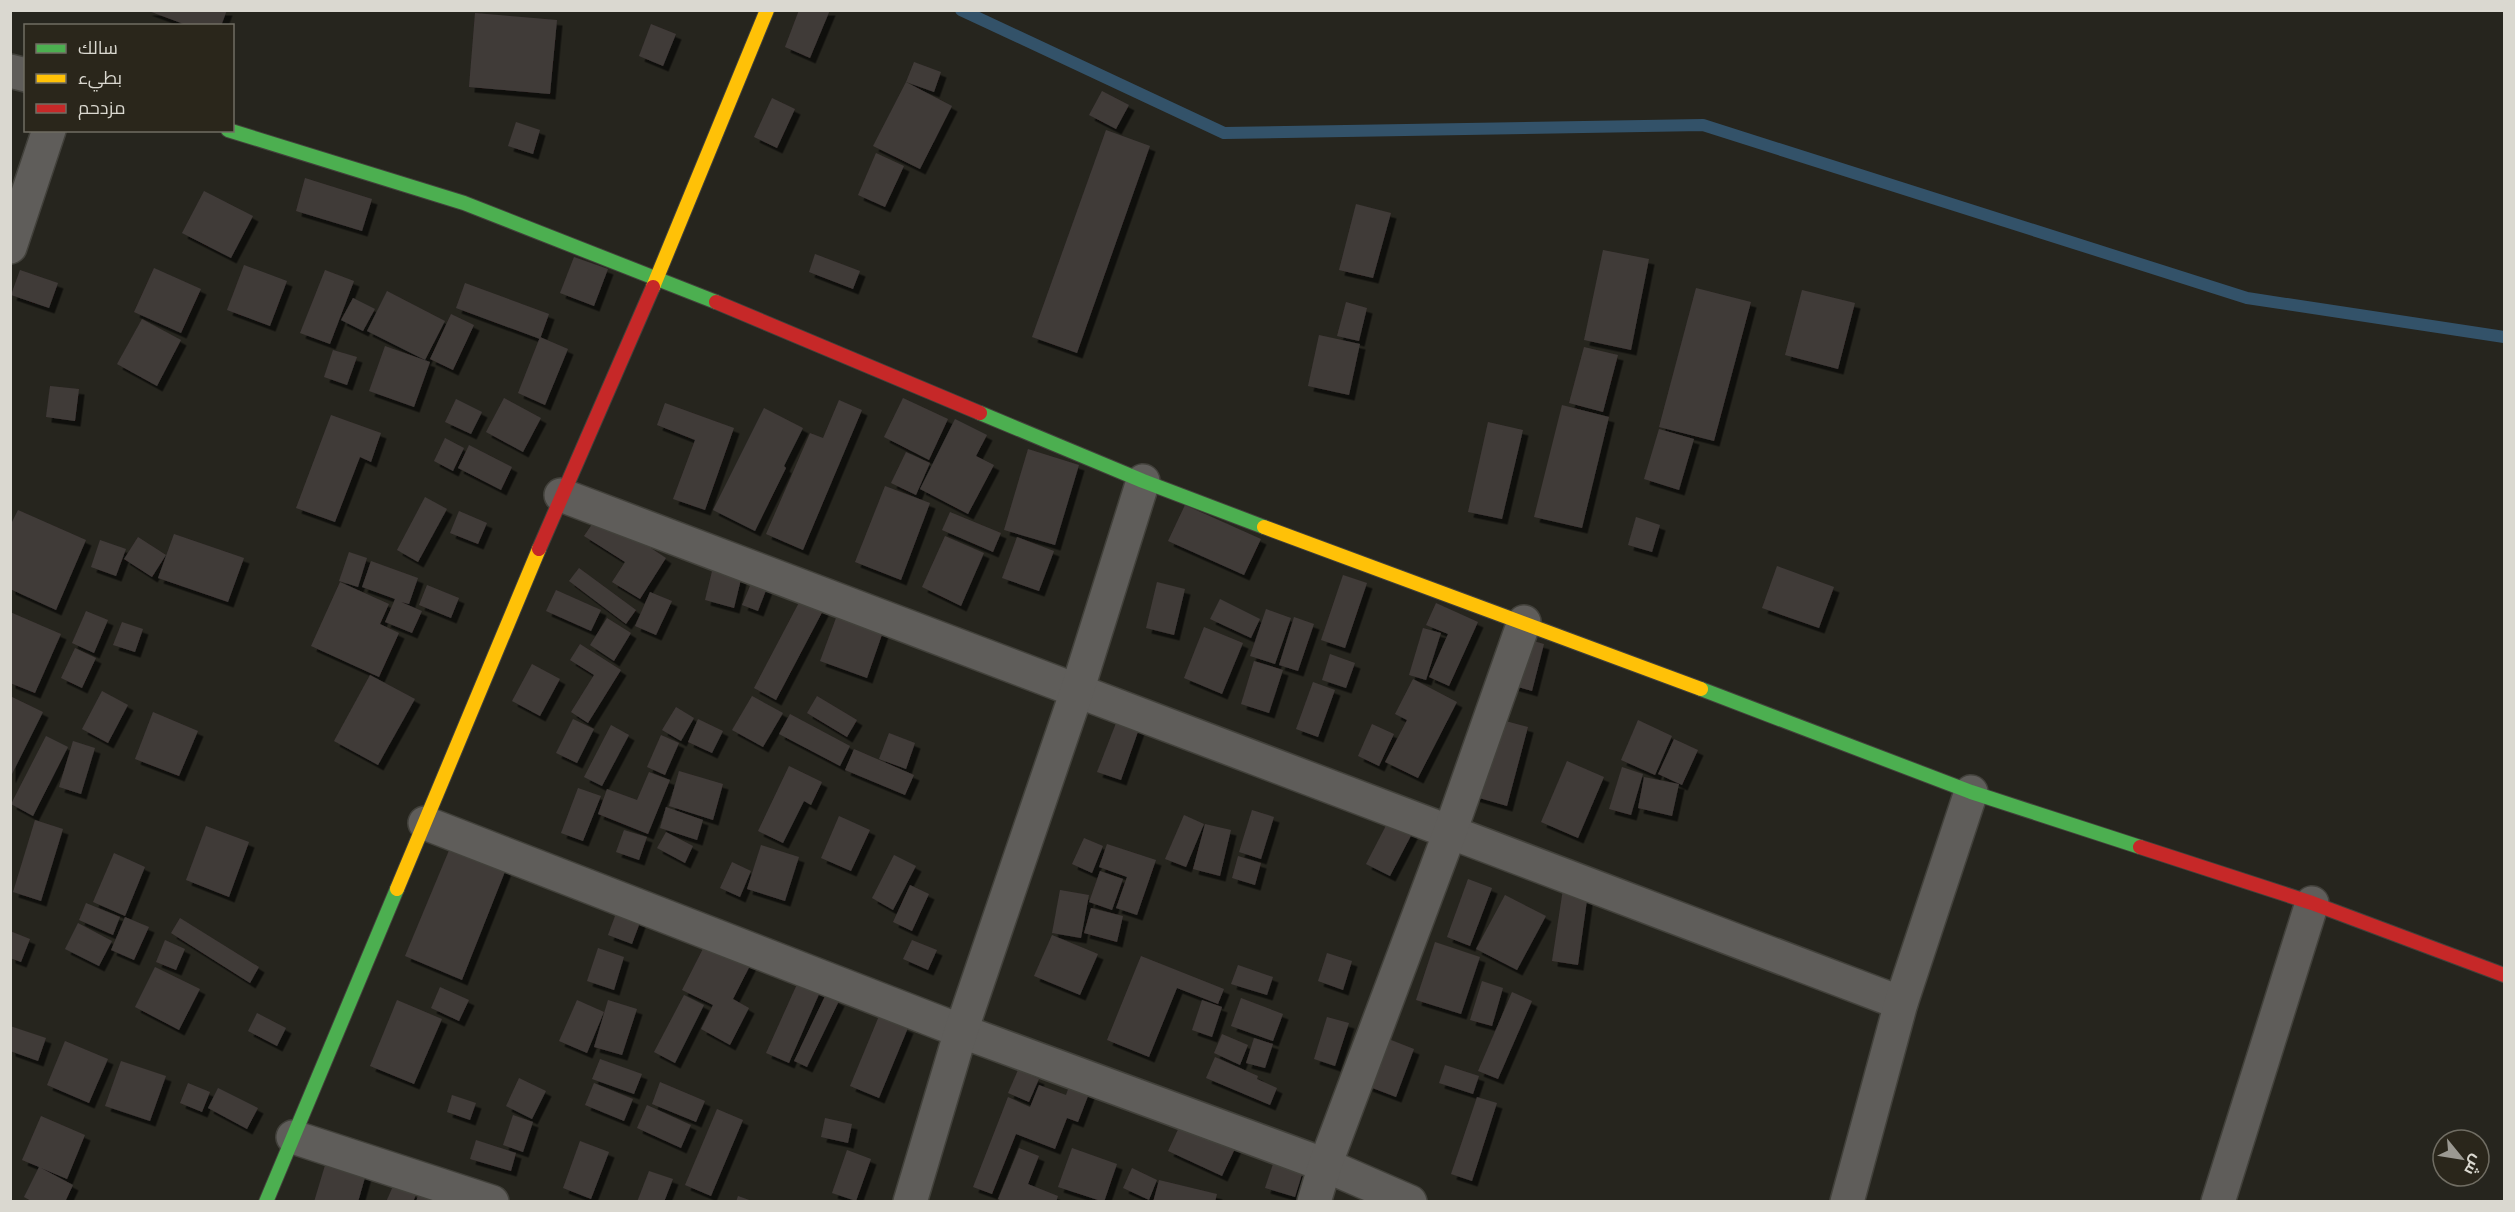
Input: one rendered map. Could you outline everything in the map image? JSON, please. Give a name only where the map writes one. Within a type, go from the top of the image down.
[{"type":"street","points":[[266,1202],[561,495],[657,277],[767,10]]},
{"type":"street","points":[[10,247],[48,132]]},
{"type":"street","points":[[234,132],[464,203],[657,277],[1143,482],[1361,565],[1524,622],[1971,792],[2312,903],[2505,975]]},
{"type":"street","points":[[910,1202],[961,1031],[1077,691],[1143,482]]},
{"type":"street","points":[[561,495],[1901,1004]]},
{"type":"street","points":[[1314,1202],[1325,1165],[1450,832],[1524,622]]},
{"type":"street","points":[[1847,1202],[1901,1004],[1971,792]]},
{"type":"street","points":[[425,823],[961,1031],[1325,1165],[1410,1202]]},
{"type":"street","points":[[2218,1202],[2312,903]]},
{"type":"street","points":[[293,1137],[492,1202]]},
{"type":"building","points":[[146,10],[227,10],[222,24],[184,24]]},
{"type":"building","points":[[799,10],[830,10],[810,58],[785,47]]},
{"type":"building","points":[[475,13],[557,20],[550,94],[469,87]]},
{"type":"building","points":[[651,24],[676,34],[663,66],[639,56]]},
{"type":"building","points":[[914,62],[941,72],[934,92],[906,82]]},
{"type":"building","points":[[906,82],[952,106],[920,169],[873,146]]},
{"type":"building","points":[[1102,91],[1129,105],[1116,129],[1089,115]]},
{"type":"building","points":[[772,98],[795,109],[777,148],[754,137]]},
{"type":"building","points":[[516,122],[540,130],[533,154],[508,146]]},
{"type":"building","points":[[1106,130],[1150,146],[1077,353],[1032,337]]},
{"type":"building","points":[[876,153],[904,166],[885,207],[858,195]]},
{"type":"building","points":[[305,178],[372,199],[362,231],[296,211]]},
{"type":"building","points":[[204,191],[253,216],[231,258],[182,233]]},
{"type":"building","points":[[1356,204],[1391,213],[1373,278],[1339,270]]},
{"type":"building","points":[[1603,250],[1649,259],[1631,350],[1584,340]]},
{"type":"building","points":[[815,254],[860,271],[853,289],[809,272]]},
{"type":"building","points":[[574,257],[608,269],[594,306],[560,293]]},
{"type":"building","points":[[244,265],[287,281],[270,326],[227,310]]},
{"type":"building","points":[[154,268],[201,289],[181,333],[134,312]]},
{"type":"building","points":[[20,270],[58,283],[49,308],[11,295]]},
{"type":"building","points":[[325,270],[354,281],[330,344],[300,333]]},
{"type":"building","points":[[465,283],[549,314],[540,339],[456,308]]},
{"type":"building","points":[[1696,288],[1751,302],[1714,441],[1659,427]]},
{"type":"building","points":[[1802,290],[1855,303],[1838,369],[1785,355]]},
{"type":"building","points":[[387,291],[445,321],[425,360],[367,331]]},
{"type":"building","points":[[353,298],[375,309],[363,331],[341,320]]},
{"type":"building","points":[[1346,302],[1367,308],[1359,341],[1337,336]]},
{"type":"building","points":[[451,314],[474,325],[453,370],[430,359]]},
{"type":"building","points":[[142,319],[181,340],[157,386],[117,364]]},
{"type":"building","points":[[1319,335],[1360,344],[1349,395],[1308,386]]},
{"type":"building","points":[[540,337],[568,349],[545,405],[518,393]]},
{"type":"building","points":[[385,346],[430,362],[414,407],[369,391]]},
{"type":"building","points":[[1584,347],[1618,355],[1603,412],[1569,403]]},
{"type":"building","points":[[333,350],[357,357],[347,385],[324,377]]},
{"type":"building","points":[[50,386],[79,389],[75,421],[46,417]]},
{"type":"building","points":[[504,398],[541,418],[523,452],[486,432]]},
{"type":"building","points":[[903,398],[948,419],[929,460],[884,437]]},
{"type":"building","points":[[456,399],[482,412],[471,434],[445,422]]},
{"type":"building","points":[[839,400],[862,410],[803,550],[766,534],[810,433],[823,438]]},
{"type":"building","points":[[665,403],[734,428],[705,510],[673,499],[695,440],[657,425]]},
{"type":"building","points":[[1562,405],[1609,417],[1582,528],[1534,517]]},
{"type":"building","points":[[764,408],[803,428],[755,531],[713,510]]},
{"type":"building","points":[[331,415],[381,433],[371,462],[360,457],[335,522],[296,508]]},
{"type":"building","points":[[955,419],[987,435],[976,456],[994,465],[968,514],[920,489]]},
{"type":"building","points":[[1488,422],[1523,430],[1502,519],[1468,512]]},
{"type":"building","points":[[1659,429],[1694,439],[1679,490],[1644,479]]},
{"type":"building","points":[[445,438],[464,448],[453,471],[434,461]]},
{"type":"building","points":[[469,445],[512,467],[501,490],[458,468]]},
{"type":"building","points":[[1028,449],[1079,465],[1055,545],[1004,530]]},
{"type":"building","points":[[906,452],[930,463],[916,495],[891,483]]},
{"type":"building","points":[[885,486],[930,503],[901,580],[855,562]]},
{"type":"building","points":[[425,497],[447,509],[418,562],[397,550]]},
{"type":"building","points":[[1185,505],[1261,539],[1244,575],[1168,541]]},
{"type":"building","points":[[18,510],[86,540],[56,610],[10,589],[10,526]]},
{"type":"building","points":[[459,511],[487,523],[478,544],[450,533]]},
{"type":"building","points":[[950,512],[1001,533],[993,552],[942,530]]},
{"type":"building","points":[[599,514],[666,558],[640,599],[612,582],[625,562],[584,536]]},
{"type":"building","points":[[1636,517],[1660,525],[1652,552],[1628,545]]},
{"type":"building","points":[[174,534],[244,558],[228,602],[158,578]]},
{"type":"building","points":[[945,536],[984,553],[961,606],[922,587]]},
{"type":"building","points":[[138,537],[166,555],[152,577],[124,559]]},
{"type":"building","points":[[1017,537],[1054,551],[1039,591],[1002,578]]},
{"type":"building","points":[[100,540],[126,549],[116,576],[91,567]]},
{"type":"building","points":[[349,552],[367,558],[358,587],[339,581]]},
{"type":"building","points":[[715,559],[744,567],[734,608],[705,600]]},
{"type":"building","points":[[371,561],[418,578],[409,604],[401,602],[422,611],[412,633],[385,622],[395,599],[362,587]]},
{"type":"building","points":[[1777,566],[1834,587],[1819,628],[1762,608]]},
{"type":"building","points":[[579,568],[636,610],[626,624],[569,581]]},
{"type":"building","points":[[755,574],[770,580],[758,611],[742,605]]},
{"type":"building","points":[[1343,575],[1367,583],[1345,648],[1321,640]]},
{"type":"building","points":[[340,582],[389,604],[380,624],[399,633],[379,677],[311,646]]},
{"type":"building","points":[[1157,582],[1185,589],[1174,635],[1146,628]]},
{"type":"building","points":[[427,585],[459,598],[451,618],[419,605]]},
{"type":"building","points":[[556,590],[601,610],[591,631],[546,611]]},
{"type":"building","points":[[650,592],[672,601],[656,635],[635,626]]},
{"type":"building","points":[[804,593],[826,605],[776,700],[754,688]]},
{"type":"building","points":[[1220,599],[1260,619],[1251,638],[1210,619]]},
{"type":"building","points":[[1436,603],[1478,622],[1449,686],[1429,677],[1448,634],[1426,625]]},
{"type":"building","points":[[1266,609],[1291,618],[1275,664],[1250,656]]},
{"type":"building","points":[[839,610],[885,626],[867,678],[820,661]]},
{"type":"building","points":[[86,611],[108,620],[94,653],[72,643]]},
{"type":"building","points":[[10,612],[61,634],[35,693],[10,683]]},
{"type":"building","points":[[1294,617],[1314,624],[1298,671],[1279,665]]},
{"type":"building","points":[[607,618],[631,633],[614,661],[590,645]]},
{"type":"building","points":[[122,622],[143,629],[135,652],[113,645]]},
{"type":"building","points":[[1204,627],[1243,643],[1222,694],[1184,678]]},
{"type":"building","points":[[1423,628],[1441,633],[1426,680],[1409,675]]},
{"type":"building","points":[[1509,634],[1544,644],[1532,691],[1496,681]]},
{"type":"building","points":[[580,644],[621,670],[588,723],[571,712],[594,675],[570,660]]},
{"type":"building","points":[[75,648],[96,658],[82,688],[61,678]]},
{"type":"building","points":[[1330,654],[1355,663],[1346,688],[1322,680]]},
{"type":"building","points":[[1254,661],[1283,670],[1269,713],[1241,704]]},
{"type":"building","points":[[532,664],[560,679],[540,716],[512,701]]},
{"type":"building","points":[[370,675],[415,699],[378,765],[334,741]]},
{"type":"building","points":[[1413,679],[1457,702],[1418,778],[1385,762],[1407,720],[1395,714]]},
{"type":"building","points":[[1313,682],[1335,690],[1318,737],[1296,729]]},
{"type":"building","points":[[102,691],[128,705],[108,743],[82,729]]},
{"type":"building","points":[[10,696],[43,712],[10,778]]},
{"type":"building","points":[[752,696],[783,713],[763,747],[732,730]]},
{"type":"building","points":[[817,696],[857,720],[847,737],[807,713]]},
{"type":"building","points":[[676,707],[694,718],[681,741],[662,730]]},
{"type":"building","points":[[153,712],[198,731],[179,776],[135,759]]},
{"type":"building","points":[[790,714],[850,746],[840,766],[779,734]]},
{"type":"building","points":[[1483,715],[1528,727],[1507,806],[1462,793]]},
{"type":"building","points":[[1118,718],[1140,726],[1121,780],[1097,772]]},
{"type":"building","points":[[573,719],[594,729],[577,763],[556,753]]},
{"type":"building","points":[[698,719],[723,731],[712,753],[688,742]]},
{"type":"building","points":[[1638,720],[1672,736],[1655,775],[1621,760]]},
{"type":"building","points":[[1372,724],[1394,734],[1379,766],[1358,756]]},
{"type":"building","points":[[611,725],[629,735],[602,786],[584,777]]},
{"type":"building","points":[[889,733],[915,743],[906,769],[879,759]]},
{"type":"building","points":[[661,735],[679,743],[665,775],[647,767]]},
{"type":"building","points":[[46,736],[68,747],[33,816],[11,804]]},
{"type":"building","points":[[1674,739],[1698,750],[1682,785],[1658,774]]},
{"type":"building","points":[[73,741],[95,748],[81,794],[59,787]]},
{"type":"building","points":[[854,749],[914,775],[905,795],[845,770]]},
{"type":"building","points":[[1567,761],[1604,777],[1578,838],[1541,822]]},
{"type":"building","points":[[789,766],[822,782],[811,805],[804,801],[783,843],[758,831]]},
{"type":"building","points":[[1622,767],[1643,774],[1631,815],[1609,809]]},
{"type":"building","points":[[679,771],[723,784],[713,820],[669,806]]},
{"type":"building","points":[[649,772],[670,780],[648,834],[598,814],[607,789],[637,800]]},
{"type":"building","points":[[1644,777],[1679,784],[1672,816],[1638,808]]},
{"type":"building","points":[[578,788],[601,796],[583,841],[561,833]]},
{"type":"building","points":[[666,807],[703,820],[697,840],[660,828]]},
{"type":"building","points":[[1252,810],[1274,817],[1261,859],[1239,852]]},
{"type":"building","points":[[1184,815],[1204,824],[1186,867],[1165,859]]},
{"type":"building","points":[[839,816],[870,830],[851,871],[821,858]]},
{"type":"building","points":[[1391,816],[1415,828],[1390,876],[1366,864]]},
{"type":"building","points":[[35,820],[63,829],[41,901],[13,892]]},
{"type":"building","points":[[1205,824],[1231,830],[1220,876],[1193,869]]},
{"type":"building","points":[[206,826],[249,842],[229,897],[186,880]]},
{"type":"building","points":[[624,830],[647,837],[639,860],[616,852]]},
{"type":"building","points":[[666,832],[693,846],[685,863],[657,848]]},
{"type":"building","points":[[455,836],[510,859],[462,980],[405,956]]},
{"type":"building","points":[[1084,838],[1103,846],[1092,873],[1072,864]]},
{"type":"building","points":[[1107,844],[1156,860],[1137,915],[1116,908],[1127,877],[1099,867]]},
{"type":"building","points":[[761,845],[799,857],[785,901],[747,889]]},
{"type":"building","points":[[114,853],[145,867],[125,916],[93,902]]},
{"type":"building","points":[[894,855],[916,866],[893,910],[872,898]]},
{"type":"building","points":[[1238,856],[1261,863],[1255,885],[1232,878]]},
{"type":"building","points":[[732,862],[751,871],[740,897],[720,888]]},
{"type":"building","points":[[1100,871],[1123,879],[1112,910],[1089,902]]},
{"type":"building","points":[[1468,879],[1492,888],[1470,946],[1447,937]]},
{"type":"building","points":[[910,885],[929,894],[912,931],[893,922]]},
{"type":"building","points":[[625,889],[649,898],[632,944],[608,935]]},
{"type":"building","points":[[1563,889],[1588,893],[1578,965],[1552,961]]},
{"type":"building","points":[[1060,890],[1089,895],[1081,938],[1052,933]]},
{"type":"building","points":[[1505,895],[1546,916],[1517,970],[1476,949]]},
{"type":"building","points":[[86,903],[120,917],[113,935],[79,920]]},
{"type":"building","points":[[1091,908],[1123,916],[1117,942],[1084,933]]},
{"type":"building","points":[[125,917],[149,927],[134,960],[111,950]]},
{"type":"building","points":[[180,918],[259,967],[250,983],[171,933]]},
{"type":"building","points":[[78,923],[112,941],[99,966],[65,949]]},
{"type":"building","points":[[715,925],[759,948],[733,999],[749,1008],[730,1045],[701,1029],[713,1005],[682,990]]},
{"type":"building","points":[[10,931],[30,939],[21,962],[10,958]]},
{"type":"building","points":[[1052,935],[1098,954],[1080,995],[1034,976]]},
{"type":"building","points":[[165,940],[185,949],[176,970],[156,962]]},
{"type":"building","points":[[912,940],[937,950],[928,970],[903,959]]},
{"type":"building","points":[[1435,942],[1480,957],[1461,1014],[1416,1000]]},
{"type":"building","points":[[598,948],[624,957],[614,990],[587,981]]},
{"type":"building","points":[[1327,953],[1352,961],[1343,990],[1318,981]]},
{"type":"building","points":[[1141,956],[1224,989],[1218,1004],[1177,988],[1149,1057],[1107,1040]]},
{"type":"building","points":[[1238,965],[1273,977],[1267,995],[1231,984]]},
{"type":"building","points":[[155,967],[200,989],[179,1030],[135,1007]]},
{"type":"building","points":[[1482,981],[1503,988],[1492,1026],[1470,1020]]},
{"type":"building","points":[[798,982],[820,992],[789,1063],[766,1053]]},
{"type":"building","points":[[440,987],[469,1000],[459,1021],[431,1008]]},
{"type":"building","points":[[1512,992],[1532,1001],[1498,1079],[1478,1071]]},
{"type":"building","points":[[826,994],[839,1001],[807,1067],[794,1061]]},
{"type":"building","points":[[684,995],[704,1005],[675,1063],[654,1052]]},
{"type":"building","points":[[1241,998],[1283,1014],[1273,1041],[1231,1026]]},
{"type":"building","points":[[397,1000],[442,1019],[414,1084],[370,1066]]},
{"type":"building","points":[[577,1000],[604,1012],[587,1053],[559,1041]]},
{"type":"building","points":[[608,1000],[637,1009],[622,1055],[594,1047]]},
{"type":"building","points":[[1202,1000],[1222,1007],[1212,1037],[1192,1030]]},
{"type":"building","points":[[257,1013],[286,1028],[277,1046],[248,1031]]},
{"type":"building","points":[[879,1016],[908,1028],[879,1098],[850,1086]]},
{"type":"building","points":[[1327,1017],[1349,1023],[1335,1066],[1314,1059]]},
{"type":"building","points":[[10,1026],[46,1038],[38,1061],[10,1051]]},
{"type":"building","points":[[1222,1034],[1248,1045],[1240,1065],[1214,1053]]},
{"type":"building","points":[[1254,1038],[1273,1044],[1265,1068],[1246,1063]]},
{"type":"building","points":[[1386,1038],[1414,1049],[1396,1097],[1367,1086]]},
{"type":"building","points":[[65,1041],[108,1059],[89,1103],[47,1085]]},
{"type":"building","points":[[1215,1057],[1258,1076],[1257,1079],[1277,1088],[1270,1105],[1206,1078]]},
{"type":"building","points":[[600,1059],[642,1074],[634,1094],[592,1079]]},
{"type":"building","points":[[121,1061],[166,1076],[150,1121],[105,1106]]},
{"type":"building","points":[[1445,1065],[1479,1076],[1473,1094],[1439,1083]]},
{"type":"building","points":[[1018,1070],[1039,1079],[1029,1102],[1008,1093]]},
{"type":"building","points":[[1075,1070],[1095,1078],[1078,1122],[1067,1118],[1055,1149],[1016,1134],[992,1194],[973,1187],[1008,1097],[1030,1107],[1039,1085],[1066,1095]]},
{"type":"building","points":[[519,1078],[546,1091],[532,1119],[506,1106]]},
{"type":"building","points":[[660,1082],[705,1101],[696,1122],[652,1104]]},
{"type":"building","points":[[188,1083],[210,1092],[202,1112],[180,1103]]},
{"type":"building","points":[[594,1083],[633,1099],[624,1121],[585,1105]]},
{"type":"building","points":[[218,1088],[258,1108],[247,1129],[208,1108]]},
{"type":"building","points":[[452,1095],[476,1103],[470,1120],[447,1112]]},
{"type":"building","points":[[1477,1097],[1497,1103],[1472,1181],[1451,1174]]},
{"type":"building","points":[[647,1105],[691,1125],[681,1148],[637,1128]]},
{"type":"building","points":[[717,1109],[743,1120],[711,1196],[685,1185]]},
{"type":"building","points":[[1187,1110],[1241,1136],[1222,1176],[1168,1151]]},
{"type":"building","points":[[513,1115],[533,1122],[523,1152],[503,1145]]},
{"type":"building","points":[[41,1116],[85,1135],[67,1179],[41,1168],[73,1185],[65,1202],[33,1202],[24,1197],[39,1167],[22,1160]]},
{"type":"building","points":[[825,1118],[852,1124],[848,1143],[821,1137]]},
{"type":"building","points":[[476,1140],[516,1153],[511,1171],[470,1159]]},
{"type":"building","points":[[580,1141],[609,1152],[591,1199],[563,1188]]},
{"type":"building","points":[[1019,1148],[1039,1156],[1028,1184],[1058,1196],[1056,1202],[1003,1202],[998,1199]]},
{"type":"building","points":[[1072,1148],[1117,1164],[1104,1202],[1058,1187]]},
{"type":"building","points":[[1278,1149],[1307,1158],[1295,1197],[1265,1188]]},
{"type":"building","points":[[847,1150],[871,1159],[856,1201],[832,1193]]},
{"type":"building","points":[[326,1162],[366,1174],[358,1202],[314,1202]]},
{"type":"building","points":[[1132,1168],[1157,1180],[1149,1200],[1123,1188]]},
{"type":"building","points":[[649,1171],[673,1179],[664,1202],[637,1202]]},
{"type":"building","points":[[1159,1180],[1217,1194],[1215,1202],[1153,1202]]},
{"type":"building","points":[[394,1184],[416,1195],[413,1202],[386,1202]]},
{"type":"building","points":[[419,1192],[445,1202],[416,1202]]},
{"type":"building","points":[[738,1196],[752,1201],[752,1202],[736,1202]]},
{"type":"waterway","points":[[961,10],[1224,133],[1703,125],[2247,298],[2504,337]]},
{"type":"traffic: fast","points":[[234,132],[464,203],[716,302]]},
{"type":"traffic: fast","points":[[980,413],[1143,481],[1264,527]]},
{"type":"traffic: fast","points":[[1701,689],[1971,792],[2140,847]]},
{"type":"traffic: fast","points":[[266,1202],[397,889]]},
{"type":"traffic: slow","points":[[653,287],[767,10]]},
{"type":"traffic: slow","points":[[1264,527],[1701,689]]},
{"type":"traffic: slow","points":[[397,889],[539,549]]},
{"type":"traffic: jam","points":[[539,549],[653,287]]},
{"type":"traffic: jam","points":[[716,302],[980,413]]},
{"type":"traffic: jam","points":[[2140,847],[2312,903],[2504,975]]}]
